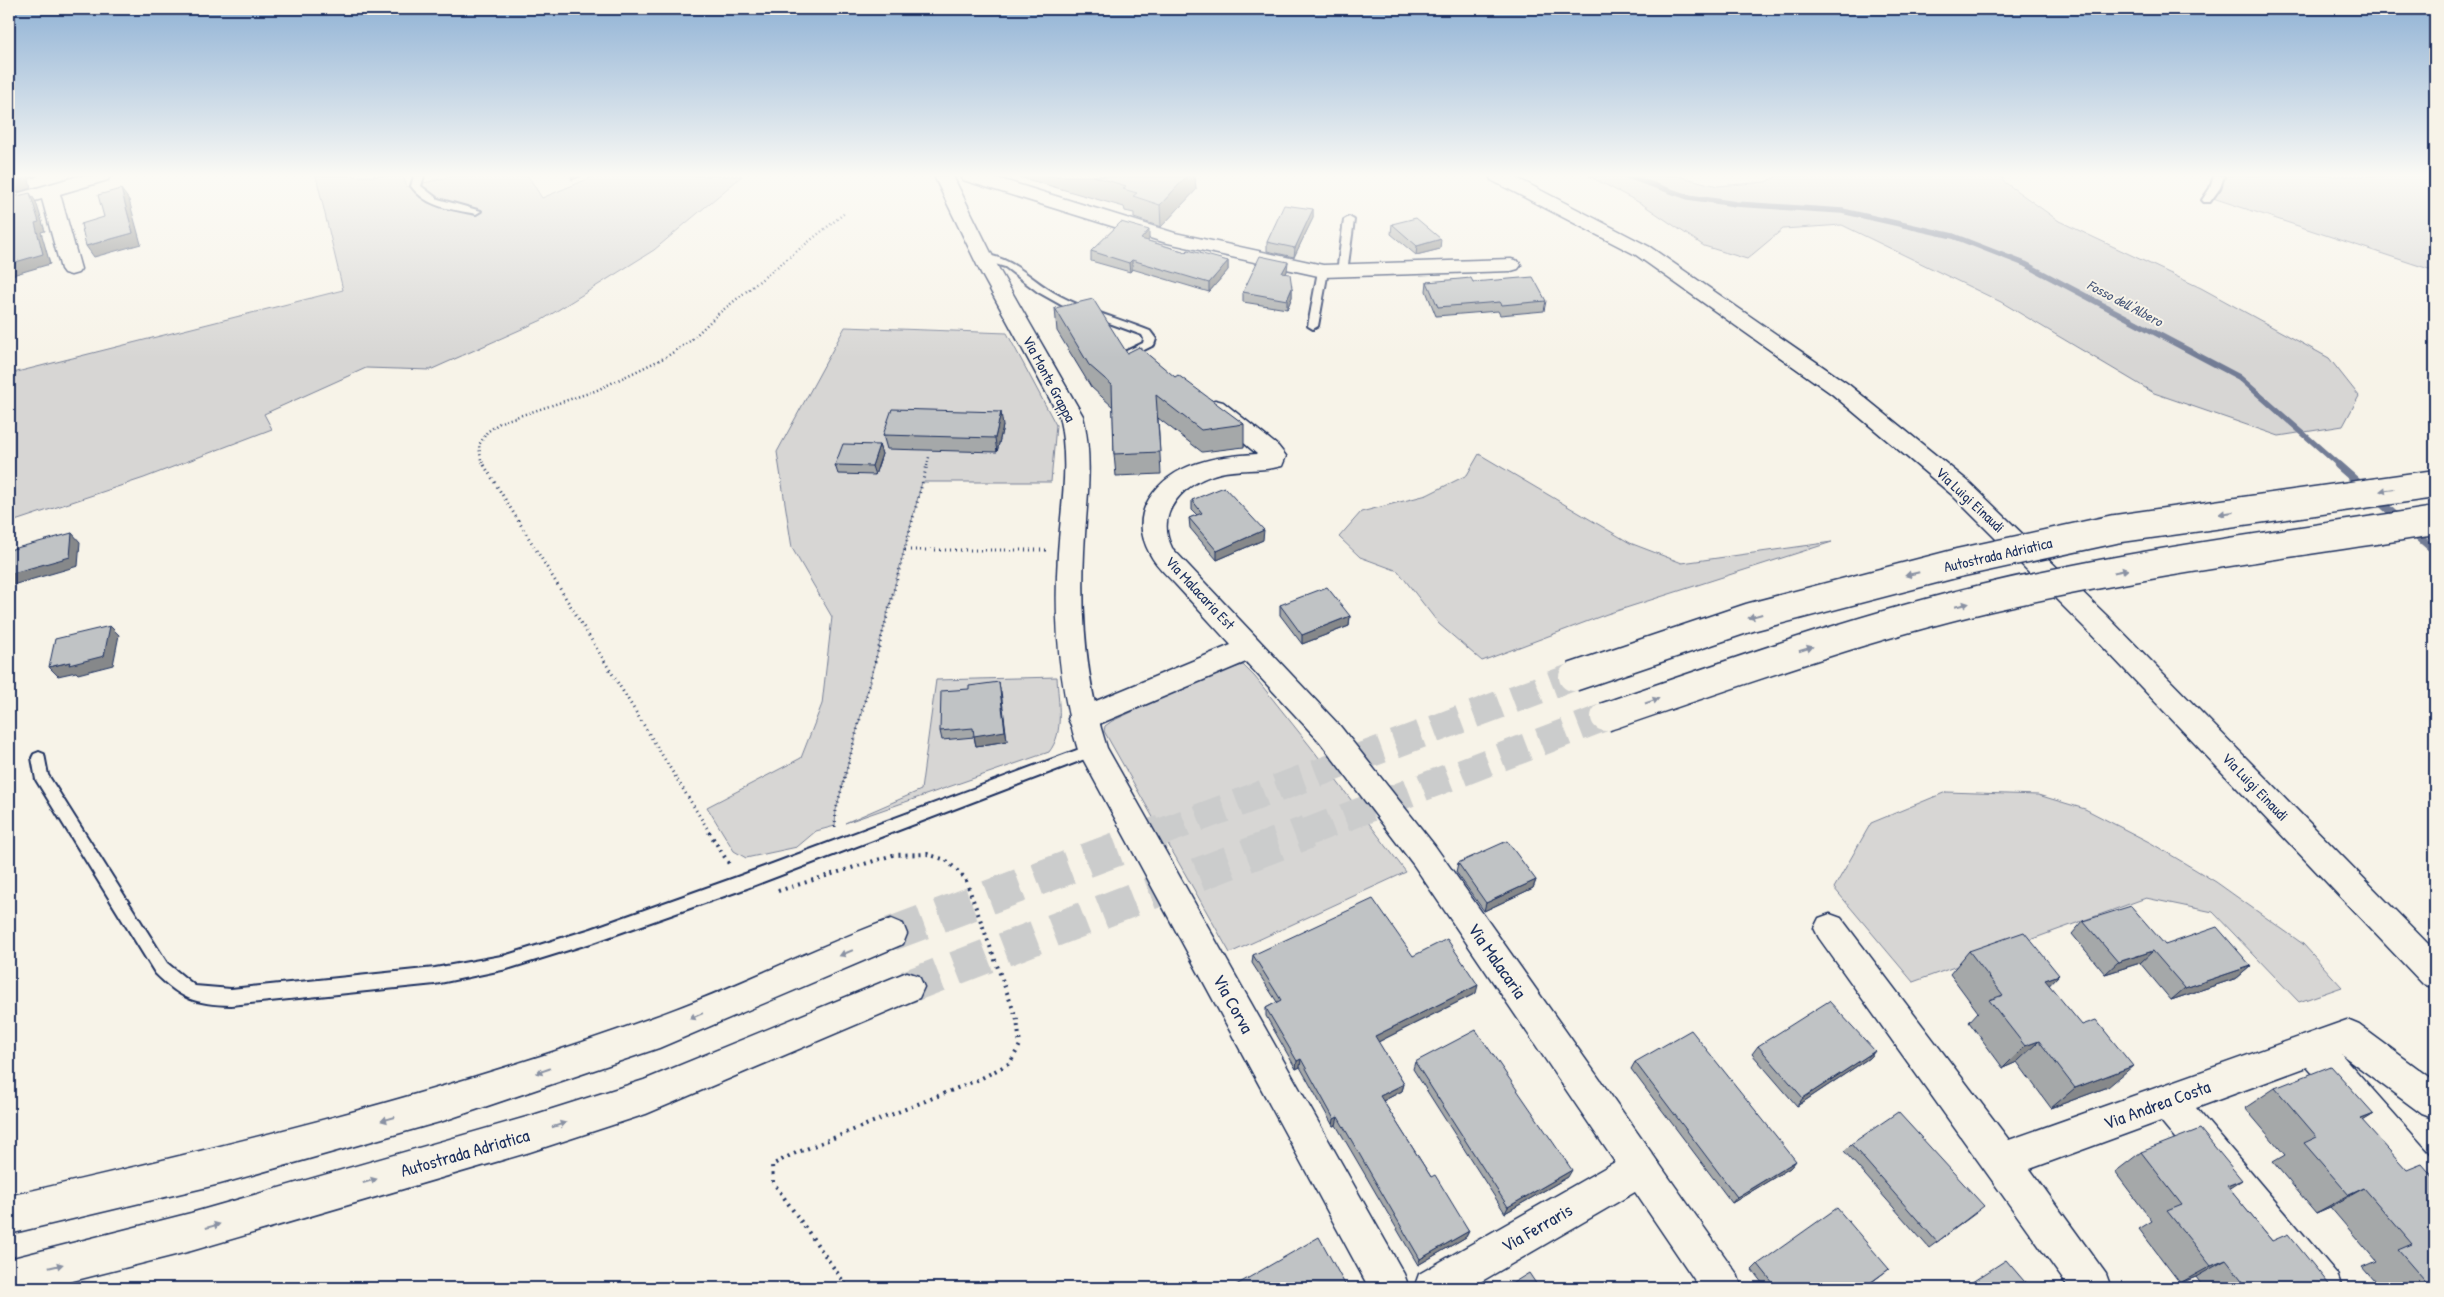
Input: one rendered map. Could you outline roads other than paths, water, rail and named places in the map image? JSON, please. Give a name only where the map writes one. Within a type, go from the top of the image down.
[{"type":"main road","points":[[62,237],[71,269]]},
{"type":"main road","name":"Via Monte Grappa","points":[[973,237],[1072,416],[1077,436],[1079,457],[1071,550],[1070,645],[1082,718]]},
{"type":"main road","points":[[1165,237],[1333,272],[1511,266]]},
{"type":"main road","name":"Via Luigi Einaudi","points":[[1615,237],[1643,251],[1840,389],[1960,488],[2104,630],[2435,974]]},
{"type":"main road","name":"Via Malacaria Est","points":[[1201,396],[1270,452],[1274,456],[1274,460],[1219,465],[1186,476],[1167,490],[1155,508],[1153,533],[1162,553],[1252,648]]},
{"type":"main road","name":"Autostrada Adriatica","points":[[1573,677],[1751,617],[1958,563],[2115,529],[2435,484]]},
{"type":"main road","points":[[1606,716],[1761,664],[1934,611],[2043,586],[2134,569],[2435,521]]},
{"type":"main road","points":[[1082,718],[1252,648]]},
{"type":"main road","name":"Via Malacaria","points":[[1252,648],[1330,734],[1424,855],[1723,1288]]},
{"type":"main road","name":"Via Corva","points":[[1082,718],[1093,750],[1390,1288]]},
{"type":"main road","points":[[1830,928],[2002,1161],[2092,1288]]},
{"type":"main road","points":[[9,1215],[220,1166],[443,1104],[659,1032],[891,934]]},
{"type":"main road","name":"Autostrada Adriatica","points":[[9,1278],[191,1232],[539,1132],[646,1097],[907,987]]},
{"type":"main road","points":[[2435,1102],[2347,1036],[2313,1048],[2435,1188]]},
{"type":"main road","name":"Via Andrea Costa","points":[[2002,1161],[2313,1048]]},
{"type":"main road","points":[[2168,1101],[2323,1288]]},
{"type":"main road","name":"Via Ferraris","points":[[1433,1288],[1640,1168]]},
{"type":"lane","points":[[1313,326],[1344,237]]},
{"type":"lane","points":[[983,257],[997,258],[1008,262],[1043,291],[1069,304],[1146,333],[1150,339],[1148,345],[1128,354]]},
{"type":"lane","points":[[39,758],[41,776],[161,968],[182,988],[199,996],[231,998],[436,976],[507,962],[591,936],[741,883],[1093,750]]},
{"type":"waterway","name":"Fosso dell'Albero","points":[[1954,237],[2025,264],[2239,377],[2340,466]]},
{"type":"waterway","name":"Fosso dell'Albero","points":[[2338,465],[2363,487]]},
{"type":"waterway","name":"Fosso dell'Albero","points":[[2377,499],[2400,520]]},
{"type":"waterway","name":"Fosso dell'Albero","points":[[2412,531],[2435,551]]},
{"type":"tunnel","points":[[1159,833],[1573,677]]},
{"type":"tunnel","points":[[1305,833],[1605,717]]},
{"type":"tunnel","points":[[891,934],[1162,832]]},
{"type":"tunnel","points":[[907,987],[1308,832]]}]
